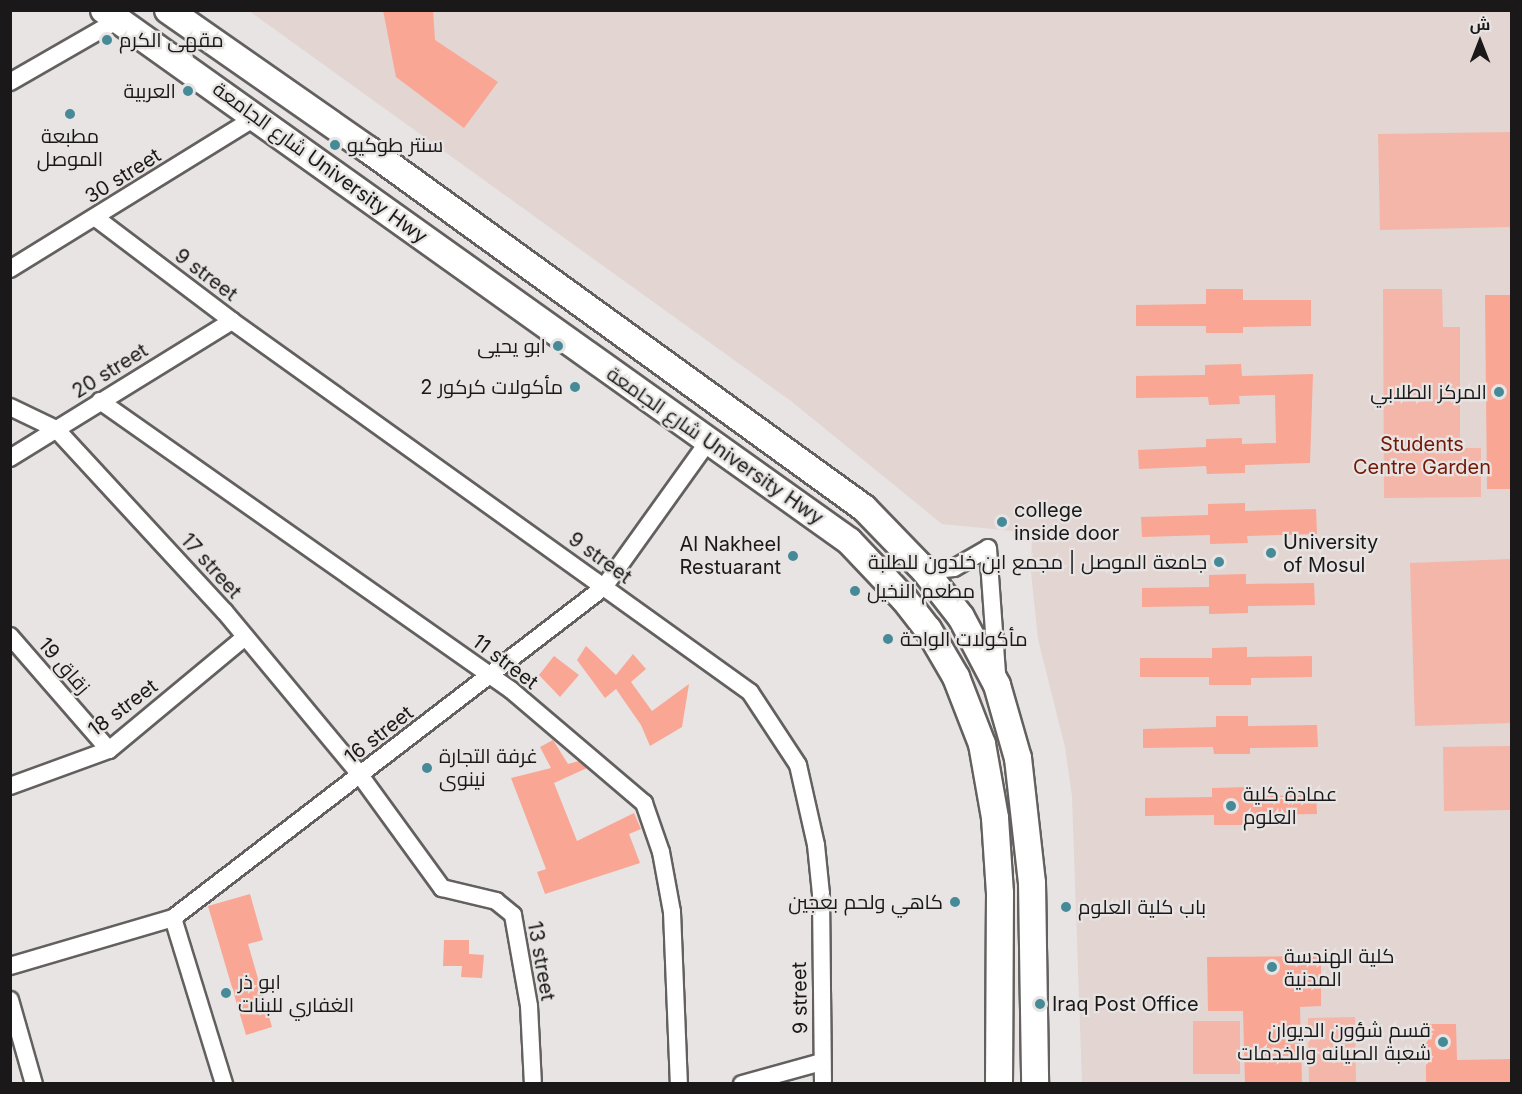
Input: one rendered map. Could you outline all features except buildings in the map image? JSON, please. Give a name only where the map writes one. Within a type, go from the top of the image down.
[{"type":"main road","name":"شارع الجامعة University Hwy","points":[[168,10],[369,150],[864,508],[925,572],[961,617],[997,685],[1018,758],[1029,846],[1035,1083]]},
{"type":"main road","name":"شارع الجامعة University Hwy","points":[[111,15],[345,180],[707,443],[849,541],[928,629],[956,677],[982,744],[995,818],[1000,893],[999,1083]]},
{"type":"main road","points":[[345,180],[369,150]]},
{"type":"street","points":[[10,82],[111,15]]},
{"type":"street","name":"30 street","points":[[10,269],[96,218],[256,117]]},
{"type":"street","name":"9 street","points":[[96,218],[232,321],[750,692],[798,765],[816,845],[821,894],[823,1083]]},
{"type":"street","name":"20 street","points":[[10,458],[100,400],[232,321]]},
{"type":"street","name":"11 street","points":[[100,400],[488,674],[648,809],[672,912],[679,1083]]},
{"type":"street","name":"17 street","points":[[10,407],[56,429],[245,637],[360,777]]},
{"type":"street","name":"16 street","points":[[10,966],[173,918],[360,777],[488,674],[604,587],[707,443]]},
{"type":"street","points":[[925,572],[954,568],[988,548],[997,685]]},
{"type":"street","name":"زقاق 19","points":[[10,636],[110,750]]},
{"type":"street","name":"18 street","points":[[10,786],[110,750],[245,637]]},
{"type":"street","name":"13 street","points":[[360,777],[442,888],[496,902],[513,915],[527,996],[532,1083]]},
{"type":"street","points":[[173,918],[224,1083]]},
{"type":"street","points":[[10,1000],[33,1083]]},
{"type":"street","points":[[742,1083],[822,1062]]},
{"type":"shaded area","name":"University of Mosul","points":[[249,11],[1511,11],[1511,1083],[1082,1083],[1072,796],[1065,747],[1038,639],[1031,572],[1032,533],[942,524],[791,401]]},
{"type":"green space","points":[[1511,132],[1511,227],[1380,230],[1378,134]]},
{"type":"green space","name":"Students Centre Garden","points":[[1383,289],[1442,289],[1443,327],[1460,327],[1460,448],[1481,448],[1481,497],[1384,498]]},
{"type":"green space","points":[[1511,559],[1511,723],[1415,726],[1410,563]]},
{"type":"green space","points":[[1511,746],[1511,810],[1444,811],[1443,747]]},
{"type":"green space","points":[[1355,1017],[1356,1083],[1309,1083],[1308,1018]]},
{"type":"green space","points":[[1193,1021],[1240,1021],[1240,1074],[1193,1074]]},
{"type":"place","name":"مقهى الكرم","points":[[107,40]]},
{"type":"place","name":"العربية","points":[[188,91]]},
{"type":"place","name":"مطبعة الموصل","points":[[70,114]]},
{"type":"place","name":"سنتر طوكيو","points":[[335,145]]},
{"type":"place","name":"ابو يحيى","points":[[558,346]]},
{"type":"place","name":"مأكولات كركور 2","points":[[575,387]]},
{"type":"place","name":"المركز الطلابي","points":[[1499,392]]},
{"type":"place","name":"college inside door","points":[[1002,522]]},
{"type":"place","name":"University of Mosul","points":[[1271,553]]},
{"type":"place","name":"Al Nakheel Restuarant","points":[[793,556]]},
{"type":"place","name":"جامعة الموصل | مجمع ابن خلدون للطلبة","points":[[1219,562]]},
{"type":"place","name":"مطعم النخيل","points":[[855,591]]},
{"type":"place","name":"مأكولات الواحة","points":[[888,639]]},
{"type":"place","name":"غرفة التجارة نينوى","points":[[427,768]]},
{"type":"place","name":"عمادة كلية العلوم","points":[[1231,806]]},
{"type":"place","name":"كاهي ولحم بعجين","points":[[955,902]]},
{"type":"place","name":"باب كلية العلوم","points":[[1066,907]]},
{"type":"place","name":"كلية الهندسة المدنية","points":[[1272,967]]},
{"type":"place","name":"ابو ذر الغفاري للبنات","points":[[226,993]]},
{"type":"place","name":"Iraq Post Office","points":[[1040,1004]]},
{"type":"place","name":"قسم شؤون الديوان شعبة الصيانه والخدمات","points":[[1443,1042]]}]
